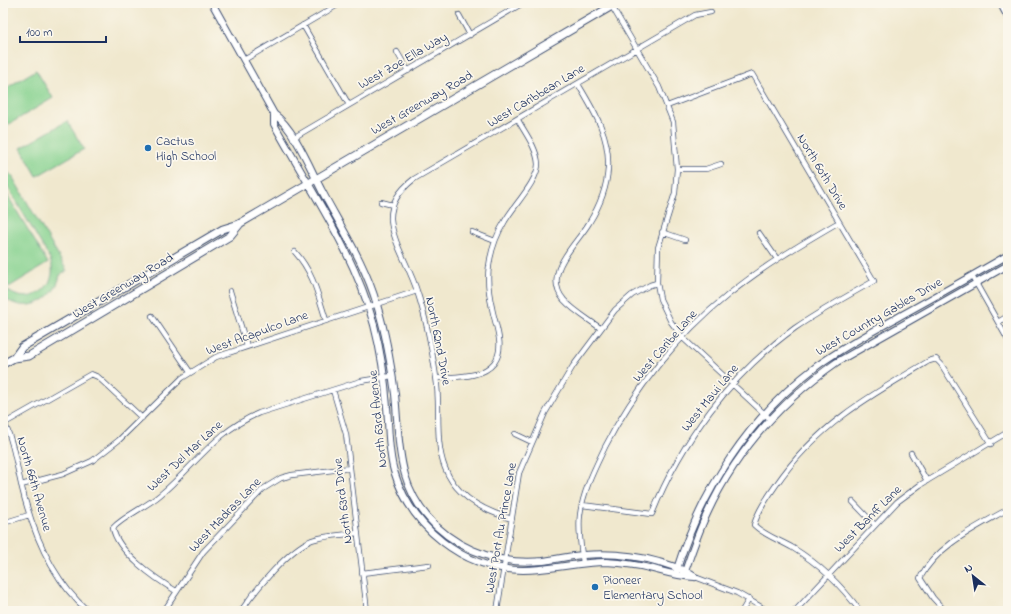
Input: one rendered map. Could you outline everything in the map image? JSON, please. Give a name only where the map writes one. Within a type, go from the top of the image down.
[{"type":"main road","points":[[1001,3],[1008,16]]},
{"type":"main road","name":"West Greenway Road","points":[[14,358],[22,347],[223,229],[239,224],[308,184],[613,4]]},
{"type":"main road","name":"West Greenway Road","points":[[3,364],[14,358],[29,356],[230,236],[239,224]]},
{"type":"main road","points":[[122,289],[124,299]]},
{"type":"street","name":"North 63rd Avenue","points":[[212,3],[274,114],[282,119],[294,138],[355,249],[377,305],[390,360],[399,455],[406,479],[417,502],[436,526],[456,541],[478,552],[506,560],[535,561],[582,555],[619,555],[646,559],[686,570],[695,577],[749,599],[768,611]]},
{"type":"street","points":[[244,60],[341,3]]},
{"type":"street","name":"West Zoe Ella Way","points":[[294,138],[523,3]]},
{"type":"street","points":[[613,4],[668,106],[676,139],[677,169],[675,193],[658,248],[657,283],[664,309],[682,338],[770,419]]},
{"type":"street","name":"West Caribbean Lane","points":[[393,206],[397,196],[411,182],[695,15],[710,12]]},
{"type":"street","points":[[459,15],[470,34]]},
{"type":"street","points":[[303,25],[349,105]]},
{"type":"street","points":[[397,52],[408,71]]},
{"type":"street","name":"North 60th Drive","points":[[668,106],[752,74],[874,281]]},
{"type":"street","points":[[578,84],[602,128],[607,143],[608,169],[602,197],[589,223],[560,265],[557,275],[558,284],[564,300],[600,328]]},
{"type":"street","name":"North 63rd Avenue","points":[[274,114],[274,124],[349,256],[369,307],[379,345],[384,377],[392,463],[410,507],[429,531],[450,548],[471,559],[503,568],[535,569],[583,563],[634,565],[683,577],[695,577]]},
{"type":"street","points":[[436,378],[479,373],[490,367],[496,360],[500,346],[492,308],[488,272],[495,241],[505,221],[537,172],[537,156],[518,120]]},
{"type":"street","points":[[677,169],[706,168],[721,164]]},
{"type":"street","points":[[382,202],[393,206]]},
{"type":"street","name":"North 62nd Drive","points":[[393,206],[391,219],[394,233],[417,291],[436,378],[440,447],[445,468],[455,486],[468,499],[493,514],[512,519]]},
{"type":"street","name":"West Caribe Lane","points":[[583,563],[579,526],[582,505],[598,461],[612,433],[657,367],[682,338],[727,295],[777,259],[839,222]]},
{"type":"street","points":[[472,232],[495,241]]},
{"type":"street","points":[[662,232],[685,240]]},
{"type":"street","points":[[759,233],[777,259]]},
{"type":"street","points":[[295,252],[305,264],[313,278],[326,320]]},
{"type":"street","name":"West Country Gables Drive","points":[[675,575],[697,514],[713,484],[733,453],[764,414],[790,388],[832,356],[1008,255]]},
{"type":"street","name":"West Country Gables Drive","points":[[683,577],[700,529],[720,488],[740,456],[770,419],[798,393],[837,362],[1008,265]]},
{"type":"street","points":[[972,276],[1008,340]]},
{"type":"street","name":"West Maui Lane","points":[[582,505],[652,514],[665,482],[682,453],[703,421],[732,384],[761,355],[794,329],[874,281]]},
{"type":"street","name":"West Port Au Prince Lane","points":[[497,611],[519,473],[532,442],[560,386],[600,328],[622,302],[641,289],[657,283]]},
{"type":"street","points":[[230,291],[247,346]]},
{"type":"street","name":"West Acapulco Lane","points":[[21,485],[63,474],[92,461],[119,440],[171,388],[190,372],[216,357],[417,291]]},
{"type":"street","points":[[152,316],[190,372]]},
{"type":"street","points":[[998,322],[1008,316]]},
{"type":"street","points":[[860,611],[844,591],[828,575],[793,548],[760,531],[754,525],[756,518],[780,479],[808,444],[860,402],[929,361],[936,359],[941,364],[991,444]]},
{"type":"street","points":[[4,421],[91,374],[98,377],[142,418]]},
{"type":"street","name":"West Del Mar Lane","points":[[176,591],[138,564],[114,533],[112,528],[118,522],[140,510],[160,495],[214,441],[230,428],[259,413],[361,381],[392,376]]},
{"type":"street","name":"North 63rd Drive","points":[[333,390],[346,434],[367,611]]},
{"type":"street","name":"North 66th Avenue","points":[[4,421],[14,450],[21,485],[35,535],[48,562],[76,601],[88,611]]},
{"type":"street","name":"West Banff Lane","points":[[795,611],[897,502],[927,481],[991,444],[1008,432]]},
{"type":"street","points":[[515,434],[532,442]]},
{"type":"street","points":[[911,453],[927,481]]},
{"type":"street","name":"West Madras Lane","points":[[164,611],[203,552],[263,489],[281,478],[292,475],[350,468]]},
{"type":"street","points":[[853,502],[875,525]]},
{"type":"street","points":[[946,611],[933,598],[920,578],[924,571],[949,545],[1008,509]]},
{"type":"street","points":[[3,522],[29,515]]},
{"type":"street","points":[[241,611],[286,559],[302,545],[322,538],[358,533]]},
{"type":"street","points":[[535,561],[535,569]]},
{"type":"street","points":[[362,573],[429,564]]},
{"type":"street","points":[[742,611],[749,599]]},
{"type":"green space","points":[[36,70],[53,98],[6,126],[3,120],[3,90]]},
{"type":"green space","points":[[67,121],[84,149],[37,176],[21,148]]},
{"type":"green space","points":[[3,167],[12,176],[67,271],[60,275],[57,284],[46,299],[38,303],[20,305],[3,297],[3,285],[11,293],[21,296],[30,296],[39,293],[46,287],[51,278],[52,268],[49,257],[3,179]]},
{"type":"green space","points":[[3,188],[48,263],[9,287],[3,277]]},
{"type":"place","name":"Cactus High School","points":[[148,148]]},
{"type":"place","name":"Pioneer Elementary School","points":[[595,587]]}]
